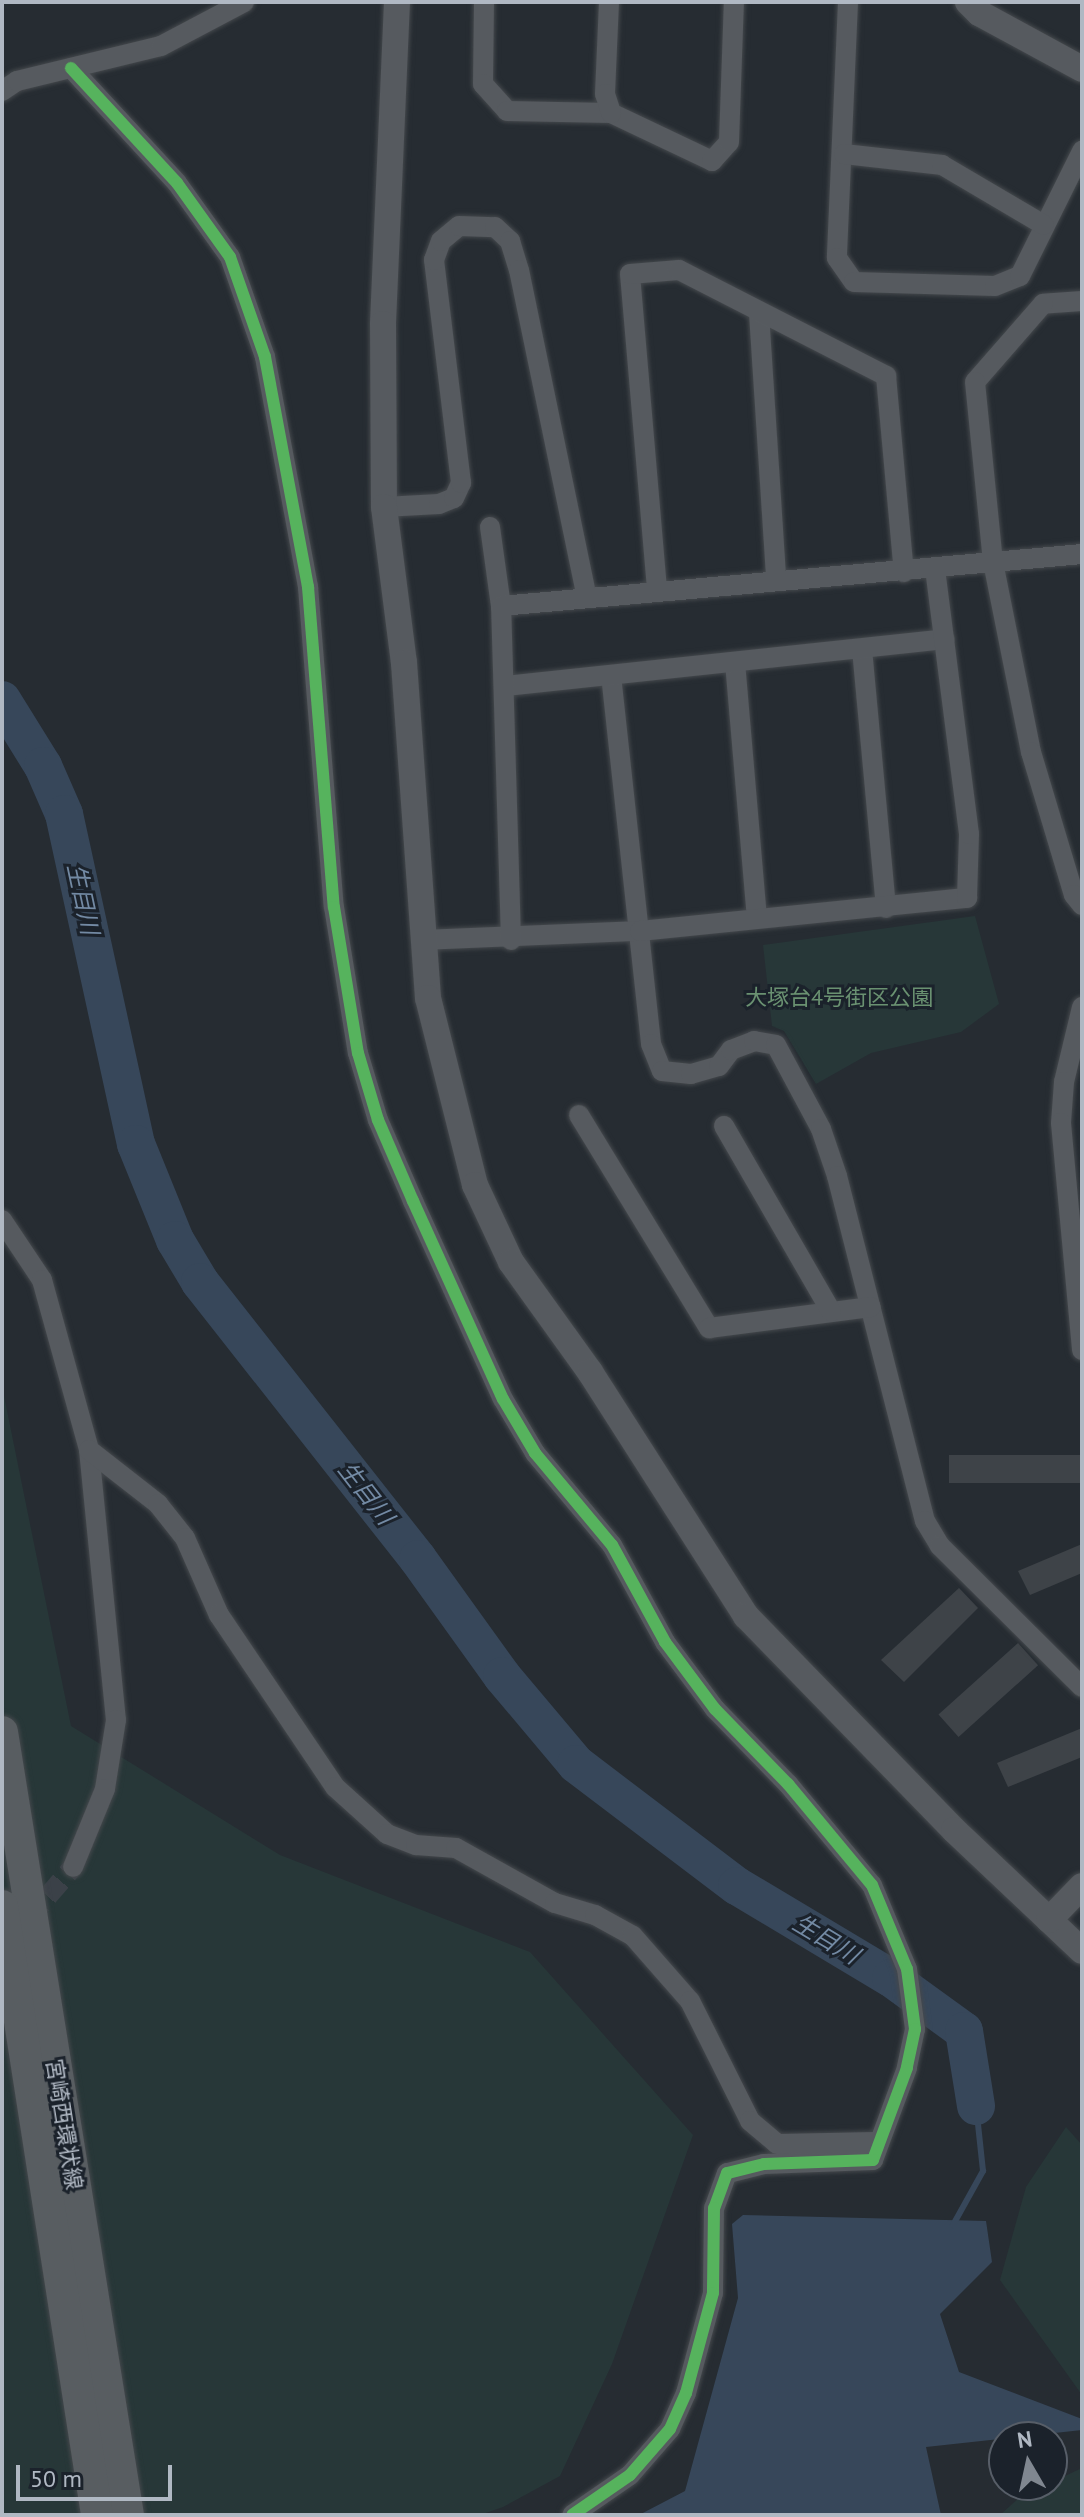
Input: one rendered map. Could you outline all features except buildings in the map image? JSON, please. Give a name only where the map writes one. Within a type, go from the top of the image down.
[{"type":"main road","name":"宮崎西環状線","points":[[2,1732],[128,2515]]},
{"type":"main road","name":"宮崎西環状線","points":[[2,1906],[97,2515]]},
{"type":"street","points":[[2,91],[17,81],[161,46],[244,2]]},
{"type":"street","points":[[397,2],[383,324],[384,507],[404,663],[428,998],[456,1122],[475,1185],[511,1262],[590,1372],[746,1616],[1082,1951]]},
{"type":"street","points":[[484,2],[483,84],[507,111],[611,113],[712,161],[729,142],[734,2]]},
{"type":"street","points":[[609,2],[605,94],[611,113]]},
{"type":"street","points":[[848,2],[844,154],[837,258],[854,282],[995,286],[1020,276],[1082,151]]},
{"type":"street","points":[[968,2],[979,13],[1082,69]]},
{"type":"street","points":[[71,68],[177,183],[230,257],[265,357],[308,587],[334,907],[358,1053],[378,1120],[503,1399],[535,1453],[612,1545],[665,1642],[715,1709],[788,1784],[872,1885],[892,1924],[907,1969],[915,2029],[907,2068],[873,2160],[764,2164],[727,2173],[714,2208],[713,2293],[686,2393],[670,2429],[630,2475],[572,2515]]},
{"type":"street","points":[[844,154],[942,165],[1044,225]]},
{"type":"street","points":[[384,507],[439,504],[454,498],[461,483],[434,260],[441,241],[459,226],[495,227],[510,241],[519,270],[587,598]]},
{"type":"street","points":[[657,589],[630,274],[679,270],[886,376],[904,572]]},
{"type":"street","points":[[1082,301],[1043,304],[975,382],[993,562],[1031,752],[1074,895],[1082,905]]},
{"type":"street","points":[[759,313],[776,578]]},
{"type":"street","points":[[490,527],[501,606],[506,686],[511,940]]},
{"type":"street","points":[[501,606],[776,578],[904,572],[1082,554]]},
{"type":"street","points":[[422,940],[511,940],[640,931],[967,898],[969,834],[935,568]]},
{"type":"street","points":[[506,686],[944,639]]},
{"type":"street","points":[[862,649],[886,908]]},
{"type":"street","points":[[735,662],[757,917]]},
{"type":"street","points":[[611,675],[651,1044],[662,1071],[691,1074],[719,1066],[731,1050],[754,1041],[776,1045],[798,1080],[837,1176],[925,1521],[940,1546],[1082,1687]]},
{"type":"street","points":[[1082,1007],[1061,1123],[1082,1350]]},
{"type":"street","points":[[579,1115],[709,1328],[871,1307]]},
{"type":"street","points":[[724,1126],[831,1311]]},
{"type":"street","points":[[2,1220],[42,1280],[89,1450],[116,1720],[105,1789],[73,1867]]},
{"type":"street","points":[[89,1450],[158,1504],[185,1538],[219,1615],[335,1787],[387,1834],[416,1845],[456,1848],[555,1903],[595,1915],[633,1936],[690,2001],[750,2121],[777,2144],[878,2142]]},
{"type":"street","points":[[1049,1920],[1082,1886]]},
{"type":"green space","name":"大塚台4号街区公園","points":[[975,916],[999,1004],[961,1032],[871,1053],[816,1084],[784,1031],[772,1026],[763,945]]},
{"type":"green space","points":[[2,1386],[71,1726],[280,1855],[530,1952],[693,2135],[612,2364],[560,2476],[503,2507],[480,2515],[2,2515]]},
{"type":"green space","points":[[1066,2127],[1082,2145],[1082,2395],[1000,2280],[1026,2187]]},
{"type":"green space","points":[[1082,2468],[1082,2515],[1000,2515],[1016,2501],[1068,2501],[1068,2475]]},
{"type":"water","points":[[743,2215],[986,2221],[992,2262],[940,2314],[959,2372],[1082,2419],[1082,2430],[1068,2432],[1068,2421],[988,2421],[988,2440],[926,2447],[941,2515],[639,2515],[685,2491],[738,2298],[732,2224]]},
{"type":"waterway","name":"生目川","points":[[2,700],[43,766],[64,814],[136,1144],[175,1240],[200,1282],[418,1559],[502,1676],[576,1764],[737,1886],[891,1978],[964,2031],[976,2106]]},
{"type":"waterway","points":[[953,2225],[983,2171],[976,2106]]},
{"type":"tunnel","points":[[28,1919],[73,1867]]},
{"type":"cycle path","points":[[71,68],[177,183],[230,257],[265,357],[308,587],[334,907],[358,1053],[378,1120],[413,1201],[503,1399],[535,1453],[612,1545],[665,1642],[715,1709],[788,1784],[872,1885],[907,1969],[915,2029],[907,2068],[873,2160],[764,2164],[727,2173],[714,2208],[713,2293],[686,2393],[670,2429],[630,2475],[572,2515]]}]
